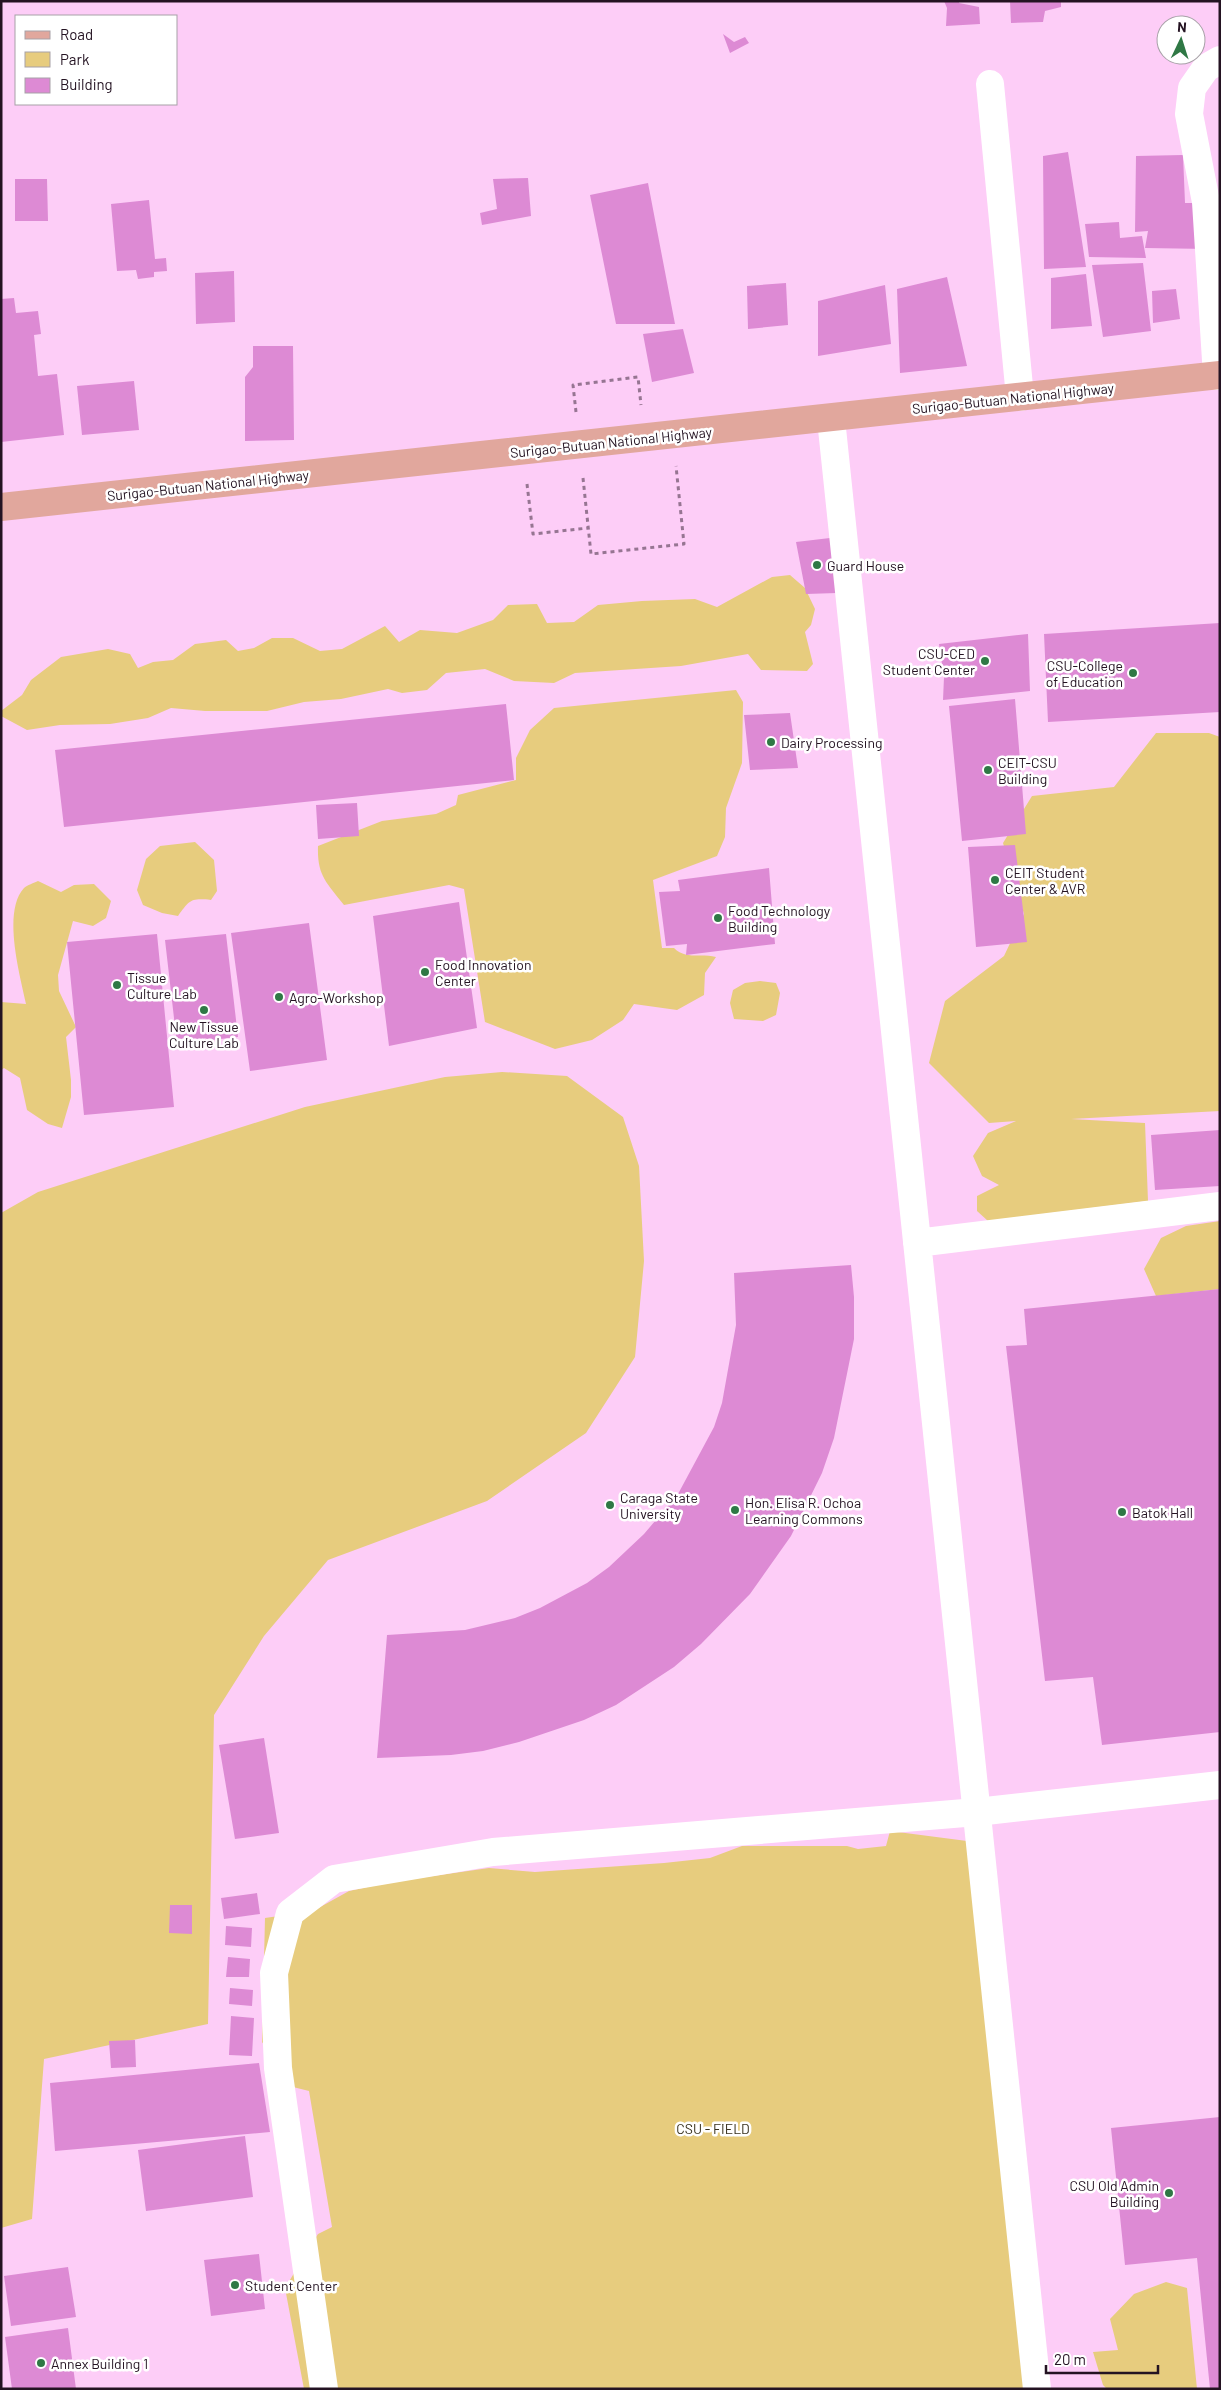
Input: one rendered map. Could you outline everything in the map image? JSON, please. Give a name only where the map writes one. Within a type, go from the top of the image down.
[{"type":"main road","name":"Surigao-Butuan National Highway","points":[[1,507],[1218,376]]},
{"type":"street","points":[[1218,376],[1206,202],[1189,114],[1192,88],[1206,68],[1220,60]]},
{"type":"street","points":[[990,84],[1020,397]]},
{"type":"street","points":[[830,419],[1037,2389]]},
{"type":"street","points":[[917,1243],[1220,1206]]},
{"type":"street","points":[[324,2389],[278,2068],[274,1973],[290,1913],[334,1879],[493,1852],[977,1812],[1220,1785]]},
{"type":"path","points":[[573,385],[638,377]]},
{"type":"path","points":[[591,554],[684,544],[673,436]]},
{"type":"path","points":[[524,451],[532,534],[588,528]]},
{"type":"green space","points":[[790,575],[805,588],[815,609],[811,625],[805,632],[813,664],[807,671],[761,670],[748,654],[681,666],[575,673],[554,683],[514,681],[485,669],[446,673],[427,690],[402,693],[388,689],[341,699],[304,702],[267,711],[205,711],[171,708],[148,718],[110,724],[60,725],[27,730],[1,716],[1,711],[22,695],[31,680],[61,657],[108,649],[130,654],[138,668],[153,662],[173,660],[195,644],[226,640],[238,651],[254,648],[272,638],[293,638],[320,651],[342,649],[385,626],[399,642],[420,630],[457,633],[493,620],[508,605],[537,604],[547,623],[574,622],[598,605],[695,599],[717,607],[772,577]]},
{"type":"green space","points":[[736,690],[743,702],[742,763],[726,808],[725,837],[717,856],[653,880],[662,948],[674,948],[679,952],[689,955],[716,957],[705,973],[704,995],[677,1010],[634,1004],[623,1020],[592,1040],[555,1049],[485,1022],[464,889],[449,885],[344,905],[324,878],[319,864],[318,846],[382,821],[436,814],[456,805],[458,795],[516,780],[516,758],[530,730],[554,708]]},
{"type":"green space","points":[[1156,733],[1209,733],[1220,737],[1220,1111],[1071,1119],[1145,1123],[1148,1201],[988,1221],[977,1211],[977,1196],[999,1185],[982,1176],[973,1156],[988,1133],[1016,1121],[989,1123],[929,1063],[945,1001],[1004,956],[1024,914],[1003,843],[1032,796],[1114,787]]},
{"type":"green space","points":[[195,842],[214,860],[217,891],[211,900],[199,899],[191,901],[178,916],[162,913],[143,905],[137,890],[146,859],[160,846]]},
{"type":"green space","points":[[38,881],[61,892],[74,885],[94,884],[111,901],[106,918],[93,926],[73,921],[58,975],[59,991],[76,1027],[66,1037],[71,1097],[62,1128],[48,1124],[27,1110],[20,1078],[4,1068],[1,1070],[1,1002],[26,1004],[14,944],[14,912],[24,888]]},
{"type":"green space","points":[[760,981],[776,983],[780,993],[776,1015],[763,1021],[734,1019],[730,1003],[733,990],[745,983]]},
{"type":"green space","points":[[502,1072],[567,1076],[623,1117],[639,1166],[644,1261],[635,1357],[586,1433],[487,1501],[328,1560],[264,1636],[214,1715],[208,2024],[44,2059],[32,2219],[1,2228],[1,1213],[38,1192],[305,1107],[445,1077]]},
{"type":"green space","points":[[1220,1221],[1220,1289],[1156,1296],[1144,1269],[1161,1238],[1186,1226]]},
{"type":"green space","name":"CSU - FIELD","points":[[890,1831],[967,1841],[1025,2389],[304,2389],[285,2288],[318,2234],[332,2227],[309,2091],[293,2087],[262,2042],[265,1918],[313,1911],[349,1891],[391,1882],[489,1868],[535,1872],[664,1863],[710,1858],[742,1846],[847,1846],[858,1849],[886,1846]]},
{"type":"green space","points":[[1166,2282],[1187,2288],[1197,2389],[1107,2389],[1103,2385],[1093,2352],[1118,2350],[1110,2319],[1134,2294]]},
{"type":"building","points":[[944,1],[959,1],[959,3],[979,7],[980,24],[946,26],[947,8]]},
{"type":"building","points":[[1010,1],[1061,1],[1061,7],[1045,11],[1043,22],[1011,23]]},
{"type":"building","points":[[723,34],[734,42],[745,37],[749,43],[730,53]]},
{"type":"building","points":[[1068,152],[1086,267],[1044,269],[1043,156]]},
{"type":"building","points":[[1183,155],[1185,203],[1206,203],[1209,249],[1145,248],[1148,231],[1135,232],[1136,156]]},
{"type":"building","points":[[528,178],[531,216],[482,225],[480,213],[497,209],[493,179]]},
{"type":"building","points":[[15,179],[47,179],[48,221],[15,221]]},
{"type":"building","points":[[648,183],[675,324],[616,324],[590,195]]},
{"type":"building","points":[[149,200],[155,259],[166,258],[167,271],[154,272],[154,277],[138,279],[136,270],[117,271],[111,204]]},
{"type":"building","points":[[1119,222],[1120,238],[1142,236],[1146,258],[1089,257],[1085,224]]},
{"type":"building","points":[[1143,263],[1151,331],[1103,337],[1092,265]]},
{"type":"building","points":[[234,271],[235,322],[196,324],[195,273]]},
{"type":"building","points":[[1086,274],[1092,326],[1051,329],[1051,278]]},
{"type":"building","points":[[947,277],[967,366],[900,373],[897,289]]},
{"type":"building","points":[[786,283],[788,325],[748,329],[747,286]]},
{"type":"building","points":[[885,285],[891,344],[818,356],[818,301]]},
{"type":"building","points":[[1176,289],[1180,319],[1153,323],[1152,291]]},
{"type":"building","points":[[14,298],[16,313],[38,311],[41,334],[34,335],[38,376],[57,374],[64,435],[1,442],[1,299]]},
{"type":"building","points":[[683,329],[694,373],[652,382],[643,334]]},
{"type":"building","points":[[253,346],[293,346],[294,440],[245,441],[245,377],[253,367]]},
{"type":"building","points":[[134,381],[139,430],[82,435],[77,386]]},
{"type":"building","name":"Guard House","points":[[830,538],[837,593],[806,594],[796,542]]},
{"type":"building","name":"CSU-College of Education","points":[[1220,623],[1220,712],[1048,722],[1044,634]]},
{"type":"building","name":"CSU-CED Student Center","points":[[1028,634],[1030,691],[943,700],[944,677],[939,644]]},
{"type":"building","name":"CEIT-CSU Building","points":[[1015,699],[1026,834],[962,841],[949,706]]},
{"type":"building","points":[[506,704],[514,780],[64,827],[55,750]]},
{"type":"building","name":"Dairy Processing","points":[[790,713],[798,768],[750,770],[744,715]]},
{"type":"building","points":[[357,803],[359,836],[318,839],[316,805]]},
{"type":"building","name":"CEIT Student Center & AVR","points":[[1015,845],[1027,942],[976,947],[968,847]]},
{"type":"building","name":"Food Technology Building","points":[[769,868],[775,944],[686,955],[687,944],[666,946],[659,892],[680,891],[678,880]]},
{"type":"building","name":"Food Innovation Center","points":[[459,902],[477,1028],[389,1046],[373,916]]},
{"type":"building","name":"Agro-Workshop","points":[[309,923],[327,1060],[250,1071],[231,933]]},
{"type":"building","name":"Tissue Culture Lab","points":[[157,934],[174,1107],[84,1115],[67,942]]},
{"type":"building","name":"New Tissue Culture Lab","points":[[226,934],[238,1037],[177,1044],[165,940]]},
{"type":"building","points":[[1220,1130],[1220,1186],[1155,1190],[1151,1135]]},
{"type":"building","name":"Hon. Elisa R. Ochoa Learning Commons","points":[[851,1265],[854,1297],[854,1339],[834,1438],[822,1473],[791,1536],[750,1594],[701,1644],[674,1667],[616,1705],[584,1720],[519,1742],[483,1751],[451,1755],[377,1758],[387,1635],[465,1630],[515,1618],[540,1608],[587,1583],[609,1567],[644,1534],[678,1494],[714,1427],[722,1403],[736,1325],[734,1273]]},
{"type":"building","name":"Batok Hall","points":[[1220,1289],[1220,1732],[1102,1745],[1093,1677],[1045,1681],[1006,1346],[1027,1345],[1024,1309]]},
{"type":"building","points":[[264,1738],[279,1833],[235,1839],[219,1745]]},
{"type":"building","points":[[257,1893],[260,1914],[224,1919],[221,1898]]},
{"type":"building","points":[[170,1905],[192,1905],[192,1934],[169,1933]]},
{"type":"building","points":[[226,1926],[252,1928],[251,1947],[225,1945]]},
{"type":"building","points":[[228,1957],[250,1959],[249,1977],[226,1977]]},
{"type":"building","points":[[230,1988],[253,1990],[252,2006],[229,2004]]},
{"type":"building","points":[[231,2016],[254,2018],[252,2056],[229,2055]]},
{"type":"building","points":[[135,2040],[136,2067],[111,2068],[109,2041]]},
{"type":"building","points":[[259,2063],[270,2132],[55,2151],[50,2083]]},
{"type":"building","name":"CSU Old Admin Building","points":[[1220,2117],[1220,2389],[1210,2389],[1197,2258],[1125,2265],[1111,2128]]},
{"type":"building","points":[[245,2136],[253,2197],[146,2211],[138,2150]]},
{"type":"building","name":"Student Center","points":[[259,2254],[265,2309],[211,2316],[204,2260]]},
{"type":"building","points":[[68,2267],[76,2317],[11,2326],[4,2276]]},
{"type":"building","name":"Annex Building 1","points":[[68,2328],[76,2389],[12,2389],[5,2337]]},
{"type":"place","name":"Guard House","points":[[817,565]]},
{"type":"place","name":"CSU-CED Student Center","points":[[985,661]]},
{"type":"place","name":"CSU-College of Education","points":[[1133,673]]},
{"type":"place","name":"Dairy Processing","points":[[771,742]]},
{"type":"place","name":"CEIT-CSU Building","points":[[988,770]]},
{"type":"place","name":"CEIT Student Center & AVR","points":[[995,880]]},
{"type":"place","name":"Food Technology Building","points":[[718,918]]},
{"type":"place","name":"Food Innovation Center","points":[[425,972]]},
{"type":"place","name":"Tissue Culture Lab","points":[[117,985]]},
{"type":"place","name":"Agro-Workshop","points":[[279,997]]},
{"type":"place","name":"New Tissue Culture Lab","points":[[204,1010]]},
{"type":"place","name":"Caraga State University","points":[[610,1505]]},
{"type":"place","name":"Hon. Elisa R. Ochoa Learning Commons","points":[[735,1510]]},
{"type":"place","name":"Batok Hall","points":[[1122,1512]]},
{"type":"place","name":"CSU Old Admin Building","points":[[1169,2193]]},
{"type":"place","name":"Student Center","points":[[235,2285]]},
{"type":"place","name":"Annex Building 1","points":[[41,2363]]}]
